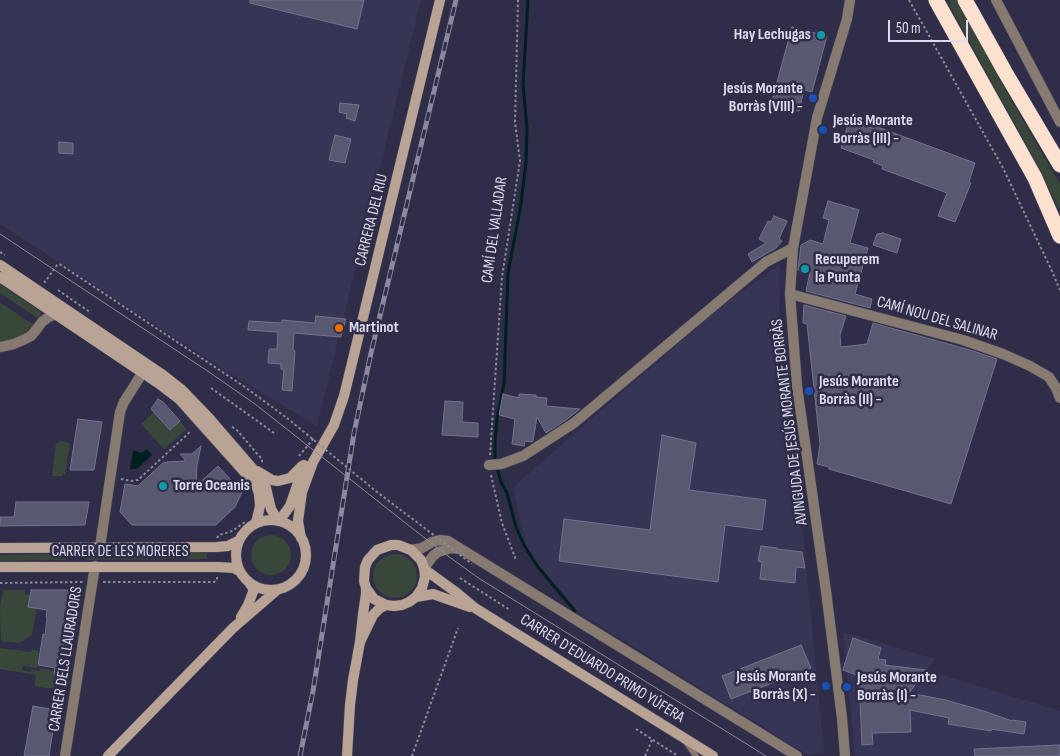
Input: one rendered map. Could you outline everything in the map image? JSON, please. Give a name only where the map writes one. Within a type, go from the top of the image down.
[{"type":"highway","points":[[936,0],[1035,178],[1060,236]]},
{"type":"highway","points":[[965,0],[1060,165]]},
{"type":"main road","name":"CARRERA DEL RIU","points":[[278,521],[290,506],[300,462],[334,425],[344,396],[440,0]]},
{"type":"main road","points":[[0,265],[173,382],[196,403],[267,477],[278,481],[290,478],[300,462]]},
{"type":"main road","points":[[0,277],[168,390],[179,399],[256,485],[260,506],[257,519],[251,521],[238,542],[236,552],[239,571],[253,588],[253,592],[244,613],[233,628]]},
{"type":"main road","name":"CARRERA DEL RIU","points":[[301,538],[298,521],[302,492],[319,440]]},
{"type":"main road","points":[[256,467],[266,488],[271,509],[278,521]]},
{"type":"main road","points":[[108,756],[233,628],[277,590],[295,580],[302,571],[306,559],[305,548],[301,538],[294,529],[278,521],[251,521]]},
{"type":"main road","name":"CARRER DE LES MORERES","points":[[0,548],[217,547],[228,546],[238,542]]},
{"type":"main road","points":[[347,756],[351,697],[366,594],[364,581],[365,567],[372,554],[391,545],[398,545],[411,550],[421,560],[424,568],[424,582],[416,597],[410,602],[394,606],[386,605],[374,599],[366,588]]},
{"type":"main road","name":"CARRER DE LES MORERES","points":[[0,567],[218,566],[234,568],[239,571]]},
{"type":"main road","name":"CARRER D'EDUARDO PRIMO YÚFERA","points":[[424,568],[475,608],[713,756]]},
{"type":"main road","points":[[250,584],[261,589],[277,590]]},
{"type":"main road","name":"CARRER D'EDUARDO PRIMO YÚFERA","points":[[416,597],[433,594],[475,608]]},
{"type":"main road","points":[[360,642],[376,611],[386,605]]},
{"type":"street","name":"AVINGUDA DE JESÚS MORANTE BORRÀS","points":[[845,756],[826,591],[797,386],[790,294],[793,248],[817,118],[847,19],[850,0]]},
{"type":"street","points":[[996,0],[1060,122]]},
{"type":"street","points":[[489,465],[501,464],[523,456],[574,423],[766,262],[793,248]]},
{"type":"street","name":"CAMÍ NOU DEL SALINAR","points":[[790,294],[963,340],[1002,354],[1050,377],[1060,398]]},
{"type":"street","points":[[0,346],[24,340],[31,336],[42,322],[56,314]]},
{"type":"street","points":[[100,547],[118,419],[122,406],[143,372]]},
{"type":"street","points":[[411,550],[422,548],[440,540],[448,541],[796,756]]},
{"type":"street","points":[[424,568],[438,552],[451,548],[462,549]]},
{"type":"street","name":"CARRER DELS LLAURADORS","points":[[65,756],[95,566]]},
{"type":"lane","points":[[680,736],[696,756]]},
{"type":"path","name":"CAMÍ DEL VALLADAR","points":[[516,560],[502,523],[489,465],[502,277],[520,161],[515,122],[518,0]]},
{"type":"path","points":[[910,0],[1004,168],[1060,290]]},
{"type":"path","points":[[0,252],[8,257]]},
{"type":"path","points":[[38,277],[45,282],[57,265],[61,265],[237,382],[287,418],[400,510],[472,564]]},
{"type":"path","points":[[210,388],[274,433]]},
{"type":"path","points":[[121,479],[138,480],[191,431]]},
{"type":"path","points":[[300,462],[319,440]]},
{"type":"path","points":[[256,467],[262,463],[265,466]]},
{"type":"path","points":[[217,539],[219,535],[232,531],[251,521]]},
{"type":"path","points":[[98,582],[214,582],[217,580],[218,574]]},
{"type":"path","points":[[460,578],[510,610]]},
{"type":"path","points":[[0,583],[87,582]]},
{"type":"path","points":[[412,756],[458,628]]},
{"type":"path","points":[[636,729],[678,756]]},
{"type":"path","points":[[645,756],[652,739]]},
{"type":"shaded area","points":[[0,0],[421,0],[317,426],[228,372],[0,224]]},
{"type":"shaded area","points":[[949,0],[957,0],[1006,91],[1060,184],[1060,211],[1032,155],[948,3]]},
{"type":"shaded area","points":[[780,264],[778,368],[801,514],[824,752],[808,755],[578,612],[527,551],[513,487],[723,305]]},
{"type":"shaded area","points":[[0,284],[40,311],[39,319],[0,293]]},
{"type":"shaded area","points":[[0,303],[34,325],[18,337],[0,342]]},
{"type":"shaded area","points":[[154,412],[180,421],[187,429],[164,449],[141,424]]},
{"type":"shaded area","points":[[59,441],[70,443],[65,474],[63,476],[52,476],[56,443],[59,443]]},
{"type":"shaded area","points":[[147,449],[152,455],[138,468],[130,469],[133,450],[141,453]]},
{"type":"shaded area","points":[[271,535],[285,541],[291,555],[285,569],[271,575],[257,569],[251,555],[257,541]]},
{"type":"shaded area","points":[[207,553],[207,559],[86,560],[86,554]]},
{"type":"shaded area","points":[[67,554],[67,560],[0,561],[0,555]]},
{"type":"shaded area","points":[[395,554],[407,558],[413,564],[417,576],[413,588],[407,594],[395,598],[383,594],[377,588],[373,576],[377,564],[383,558]]},
{"type":"shaded area","points":[[3,590],[25,590],[25,594],[30,595],[28,607],[37,606],[32,635],[20,643],[1,641],[0,608]]},
{"type":"shaded area","points":[[843,632],[935,659],[926,670],[1060,711],[1060,756],[855,756]]},
{"type":"shaded area","points":[[0,648],[30,652],[33,650],[39,651],[37,668],[23,666],[22,670],[30,672],[31,670],[39,671],[40,668],[55,671],[54,675],[63,677],[60,690],[34,686],[36,675],[0,669]]},
{"type":"building","points":[[250,0],[364,0],[357,29],[250,3]]},
{"type":"building","points":[[792,27],[827,36],[812,92],[804,90],[799,111],[771,104]]},
{"type":"building","points":[[340,103],[359,105],[355,121],[346,118],[347,114],[339,112]]},
{"type":"building","points":[[849,121],[871,128],[872,125],[975,163],[969,182],[971,183],[955,222],[938,216],[947,193],[882,169],[883,166],[873,162],[874,160],[841,148]]},
{"type":"building","points":[[335,135],[351,139],[345,163],[329,160]]},
{"type":"building","points":[[59,142],[73,143],[73,154],[59,153]]},
{"type":"building","points":[[828,201],[859,210],[850,243],[868,248],[855,294],[872,299],[870,308],[806,291],[810,272],[798,270],[801,245],[810,240],[823,244],[829,220],[823,218]]},
{"type":"building","points":[[774,216],[787,221],[779,239],[782,241],[776,248],[752,262],[748,254],[766,243],[759,239],[768,221],[771,222]]},
{"type":"building","points":[[883,233],[901,239],[897,253],[873,245],[877,234]]},
{"type":"building","points":[[804,305],[846,316],[840,335],[841,347],[867,344],[873,323],[997,359],[951,504],[817,464],[820,444],[807,324],[803,323]]},
{"type":"building","points":[[316,316],[346,319],[341,337],[294,333],[293,350],[295,351],[292,391],[282,390],[284,369],[281,369],[281,364],[268,363],[269,349],[277,349],[278,332],[248,330],[249,321],[282,323],[282,320],[315,323]]},
{"type":"building","points":[[503,394],[519,398],[519,394],[536,395],[536,397],[547,398],[546,406],[580,409],[546,433],[537,417],[533,441],[525,441],[524,446],[512,444],[515,419],[499,415]]},
{"type":"building","points":[[158,399],[180,421],[170,430],[151,409]]},
{"type":"building","points":[[445,401],[463,402],[462,422],[478,423],[478,437],[442,435]]},
{"type":"building","points":[[78,419],[102,422],[94,470],[70,470]]},
{"type":"building","points":[[662,435],[696,443],[689,490],[766,500],[762,530],[725,525],[718,582],[559,561],[564,519],[650,530]]},
{"type":"building","points":[[201,446],[197,465],[196,486],[218,466],[242,492],[235,507],[216,525],[132,525],[120,512],[125,484],[138,486],[163,463],[186,461],[180,454],[192,454]]},
{"type":"building","points":[[16,502],[89,502],[85,525],[0,526],[0,517],[14,517]]},
{"type":"building","points":[[761,546],[802,552],[805,568],[796,567],[795,583],[760,579],[762,562],[758,561]]},
{"type":"building","points":[[31,590],[78,590],[73,622],[71,621],[70,639],[63,677],[54,675],[55,668],[38,665],[43,634],[45,635],[47,610],[28,607]]},
{"type":"building","points":[[853,638],[881,648],[878,659],[886,660],[885,665],[926,670],[909,693],[946,700],[1012,721],[1026,722],[1024,734],[948,724],[949,718],[910,710],[911,732],[872,733],[873,744],[862,745],[859,676],[843,670]]},
{"type":"building","points":[[801,645],[811,668],[731,699],[722,676]]},
{"type":"building","points":[[33,706],[56,710],[49,756],[24,756]]},
{"type":"building","points":[[1060,745],[1060,756],[975,756],[974,749]]},
{"type":"waterway","points":[[495,459],[497,418],[504,384],[508,272],[520,210],[526,163],[527,128],[523,84],[528,0]]},
{"type":"waterway","points":[[497,468],[507,493],[516,527],[524,545],[538,567],[575,611]]},
{"type":"tram line","points":[[0,234],[255,404],[408,525],[480,579],[766,756]]},
{"type":"railway","points":[[300,756],[313,691],[354,433],[371,353],[456,0]]},
{"type":"place","name":"Hay Lechugas","points":[[821,35]]},
{"type":"place","name":"Jesús Morante Borràs (VIII) -","points":[[813,98]]},
{"type":"place","name":"Jesús Morante Borràs (III) -","points":[[823,130]]},
{"type":"place","name":"Recuperem la Punta","points":[[805,269]]},
{"type":"place","name":"Martinot","points":[[339,328]]},
{"type":"place","name":"Jesús Morante Borràs (II) -","points":[[809,391]]},
{"type":"place","name":"Torre Oceanis","points":[[163,486]]},
{"type":"place","name":"Jesús Morante Borràs (X) -","points":[[826,686]]},
{"type":"place","name":"Jesús Morante Borràs (I) -","points":[[847,687]]}]
